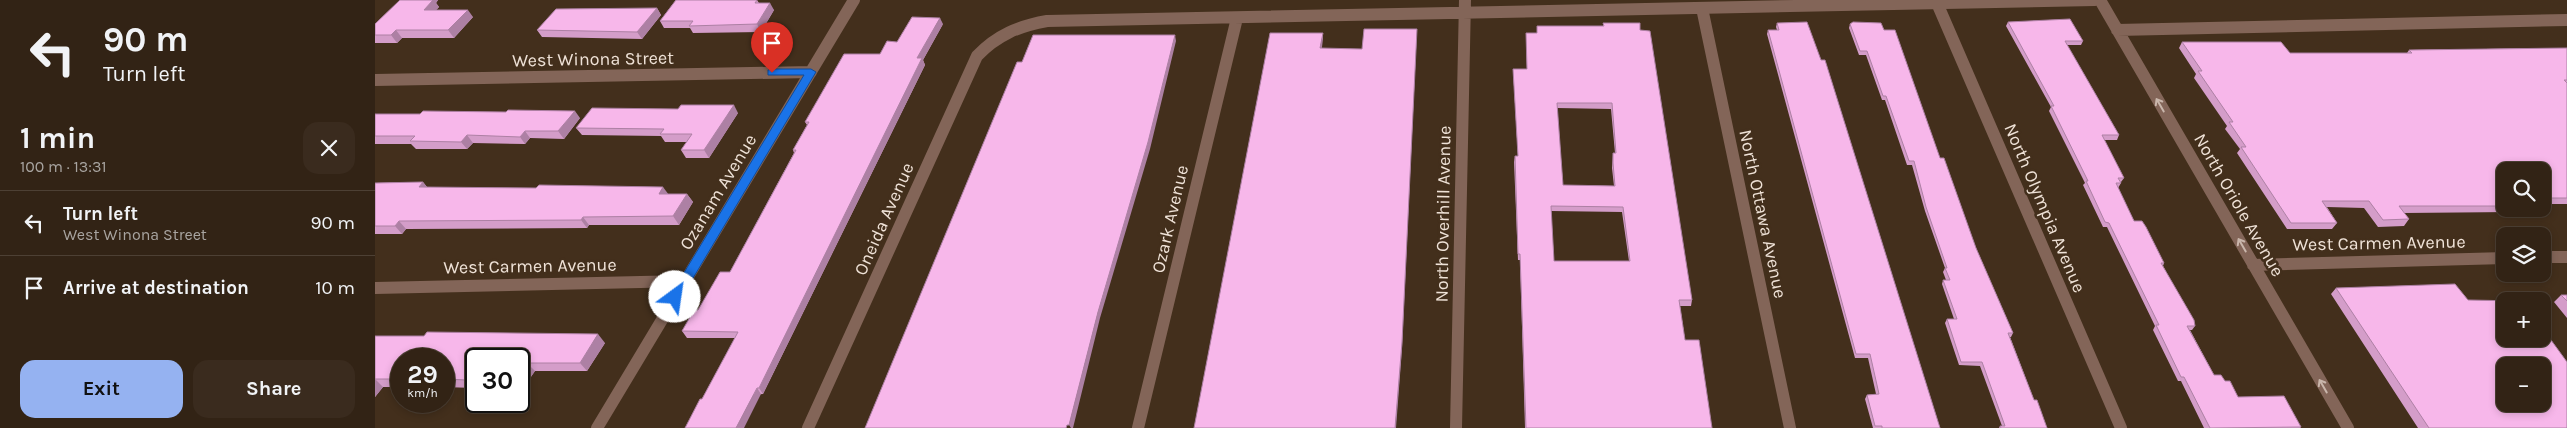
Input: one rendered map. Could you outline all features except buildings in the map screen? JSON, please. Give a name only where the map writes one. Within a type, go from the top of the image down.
[{"type":"street","name":"Ozanam Avenue","points":[[597,428],[854,0]]},
{"type":"street","points":[[1465,6],[1702,8],[2095,0]]},
{"type":"street","name":"North Oriole Avenue","points":[[2099,0],[2348,428]]},
{"type":"street","name":"North Olympia Avenue","points":[[1937,3],[2121,428]]},
{"type":"street","name":"Oneida Avenue","points":[[808,428],[977,56],[988,43],[1021,25],[1047,21],[1237,18],[1465,6]]},
{"type":"street","name":"North Overhill Avenue","points":[[1456,428],[1465,6]]},
{"type":"street","name":"North Ottawa Avenue","points":[[1702,8],[1790,428]]},
{"type":"street","name":"Ozark Avenue","points":[[1138,428],[1237,18]]},
{"type":"street","points":[[2117,30],[2567,20]]},
{"type":"street","name":"West Winona Street","points":[[375,80],[811,72]]},
{"type":"street","points":[[2551,257],[2567,256]]},
{"type":"street","name":"West Carmen Avenue","points":[[2253,264],[2496,258]]},
{"type":"street","name":"West Carmen Avenue","points":[[375,288],[685,280]]},
{"type":"route","points":[[675,297],[811,72],[772,73]]}]
